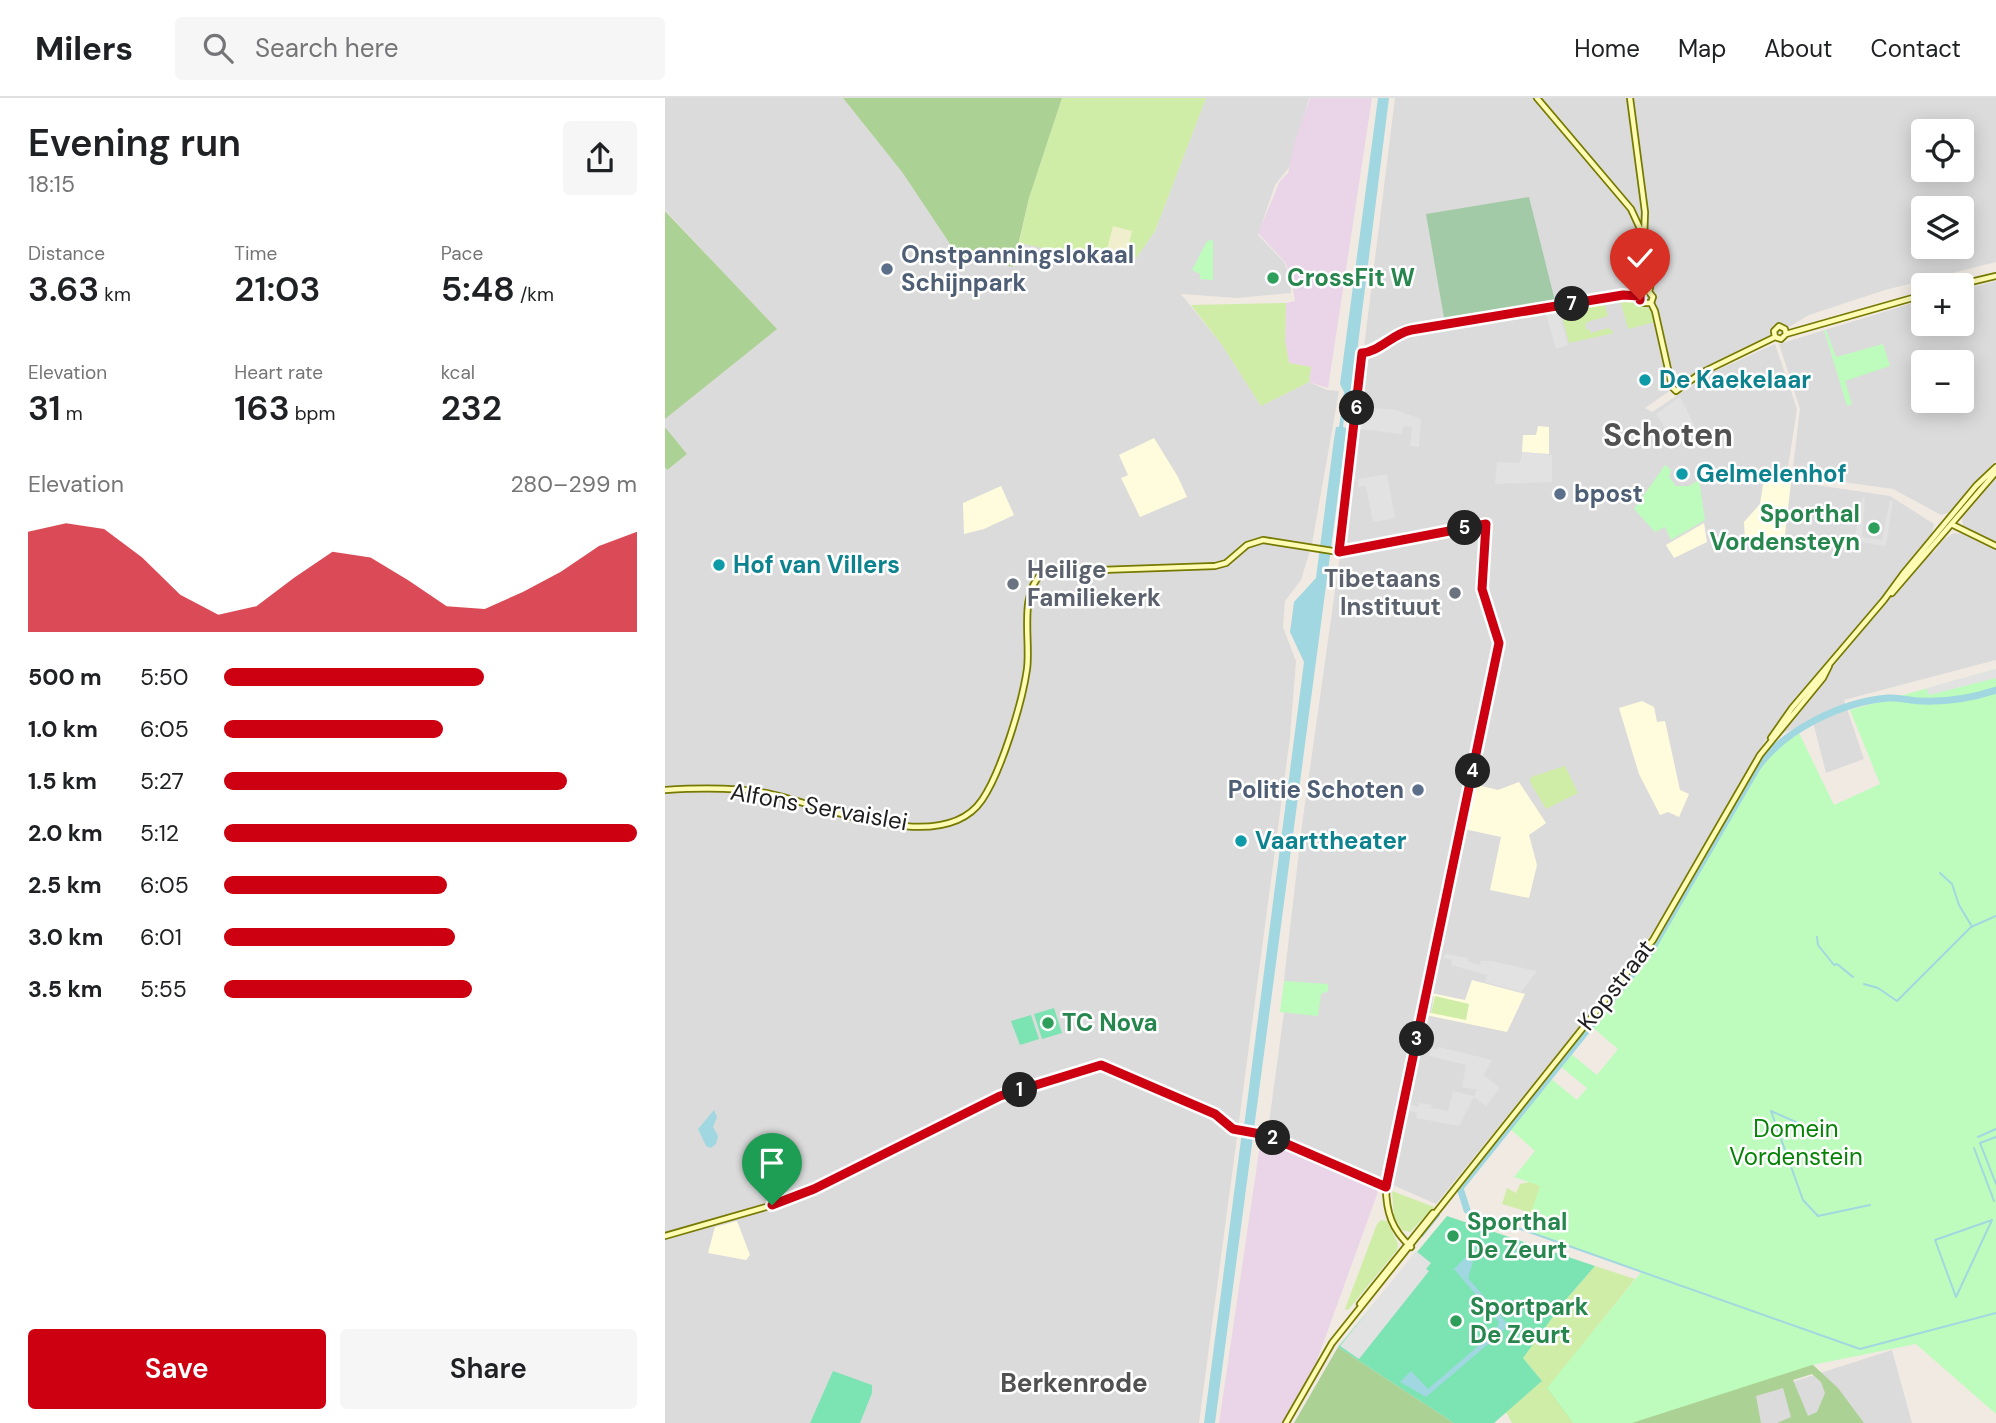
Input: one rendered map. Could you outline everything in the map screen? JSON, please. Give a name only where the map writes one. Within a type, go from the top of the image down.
[{"type":"street","points":[[1537,98],[1631,209],[1644,239]]},
{"type":"street","points":[[1630,98],[1645,217],[1644,239],[1651,283],[1649,292]]},
{"type":"street","points":[[1974,281],[1996,276]]},
{"type":"street","points":[[1409,1245],[1395,1230],[1388,1214],[1386,1187],[1499,643],[1482,589],[1486,524],[1334,552],[1362,353],[1370,352],[1392,336],[1411,330],[1623,295],[1640,296],[1643,292],[1649,292]]},
{"type":"street","points":[[1649,292],[1653,297],[1651,303],[1669,378],[1676,391],[1701,373],[1775,337]]},
{"type":"street","points":[[1640,296],[1642,303],[1651,303]]},
{"type":"street","points":[[1775,337],[1781,340],[1786,334],[1911,298]]},
{"type":"street","points":[[1775,337],[1774,331],[1779,326],[1785,329],[1786,334]]},
{"type":"street","name":"Kopstraat","points":[[1286,1423],[1332,1343],[1653,940],[1767,745],[1823,678],[1829,666],[1996,469]]},
{"type":"street","points":[[1949,524],[1996,546]]},
{"type":"street","name":"Alfons Servaislei","points":[[665,790],[725,789],[765,793],[870,822],[937,825],[961,820],[973,811],[988,789],[1014,720],[1027,670],[1030,598],[1038,576],[1051,570],[1220,565],[1247,545],[1262,540],[1334,552]]},
{"type":"street","points":[[665,1236],[766,1207],[814,1189],[1000,1096],[1094,1066],[1110,1068],[1194,1104],[1215,1114],[1233,1129],[1255,1132],[1386,1187]]},
{"type":"shaded area","points":[[665,98],[843,98],[902,172],[962,262],[977,258],[1013,267],[1019,243],[1132,264],[1155,231],[1206,98],[1309,98],[1290,166],[1275,185],[1258,235],[1284,262],[1290,277],[1291,293],[1237,298],[1181,294],[1222,345],[1261,406],[1309,382],[1327,390],[1339,391],[1312,544],[1301,580],[1285,601],[1283,627],[1296,661],[1290,737],[1199,1423],[665,1423],[665,467],[667,469],[687,454],[665,427],[665,419],[776,329],[665,210]]},
{"type":"shaded area","points":[[1310,98],[1372,98],[1328,388],[1309,382],[1311,367],[1289,363],[1285,341],[1286,303],[1295,301],[1291,277],[1285,262],[1258,233],[1280,181],[1288,173],[1295,141]]},
{"type":"shaded area","points":[[1395,98],[1996,98],[1996,262],[1952,273],[1911,273],[1911,283],[1809,315],[1762,343],[1695,373],[1645,408],[1652,412],[1713,372],[1775,344],[1797,409],[1787,474],[1698,470],[1698,474],[1769,478],[1890,496],[1934,524],[1932,533],[1913,557],[1934,552],[1944,539],[1954,533],[1959,534],[1963,525],[1962,518],[1996,479],[1996,660],[1844,700],[1864,759],[1826,773],[1813,722],[1766,739],[1661,920],[1634,959],[1436,1204],[1268,1130],[1284,1012],[1284,980],[1302,825],[1359,420],[1360,379]]},
{"type":"shaded area","points":[[1996,281],[1996,460],[1948,513],[1941,515],[1893,489],[1792,475],[1800,409],[1779,344],[1911,304],[1911,336],[1974,336],[1974,287]]},
{"type":"shaded area","points":[[1558,309],[1568,345],[1556,349],[1545,311]]},
{"type":"shaded area","points":[[1680,397],[1695,426],[1671,439],[1656,414]]},
{"type":"shaded area","points":[[1362,407],[1396,410],[1421,419],[1419,447],[1410,446],[1412,427],[1403,426],[1402,434],[1360,429]]},
{"type":"shaded area","points":[[1538,426],[1549,427],[1549,454],[1522,452],[1523,435],[1536,435]]},
{"type":"shaded area","points":[[1154,438],[1187,497],[1140,517],[1121,478],[1128,475],[1119,455]]},
{"type":"shaded area","points":[[1522,452],[1552,455],[1552,482],[1495,484],[1497,462],[1520,463]]},
{"type":"shaded area","points":[[1387,474],[1395,518],[1373,522],[1366,486],[1358,487],[1358,479]]},
{"type":"shaded area","points":[[1764,479],[1791,482],[1784,543],[1745,541],[1744,522],[1760,504]]},
{"type":"shaded area","points":[[1001,486],[1014,515],[984,529],[964,534],[963,503]]},
{"type":"shaded area","points":[[1862,498],[1865,498],[1862,537],[1882,540],[1890,500],[1893,501],[1886,546],[1854,541]]},
{"type":"shaded area","points":[[1704,523],[1707,542],[1674,558],[1666,545]]},
{"type":"shaded area","points":[[1996,669],[1996,678],[1929,695],[1927,691],[1927,688]]},
{"type":"shaded area","points":[[1642,701],[1654,707],[1657,722],[1665,721],[1680,790],[1689,794],[1679,817],[1668,812],[1660,815],[1639,774],[1619,708]]},
{"type":"shaded area","points":[[1519,782],[1546,823],[1529,835],[1537,865],[1529,898],[1490,890],[1501,837],[1464,829],[1473,784],[1498,790]]},
{"type":"shaded area","points":[[1445,954],[1468,958],[1468,961],[1480,965],[1481,961],[1491,961],[1537,971],[1521,992],[1485,982],[1487,975],[1451,965],[1452,960],[1444,958]]},
{"type":"shaded area","points":[[1472,980],[1525,994],[1507,1032],[1426,1015],[1427,1012],[1431,1013],[1434,996],[1430,995],[1431,993],[1465,1000]]},
{"type":"shaded area","points":[[1439,1047],[1492,1060],[1484,1075],[1500,1088],[1486,1106],[1474,1097],[1459,1126],[1416,1118],[1417,1113],[1406,1110],[1407,1104],[1419,1107],[1419,1103],[1448,1111],[1453,1091],[1474,1096],[1477,1090],[1462,1087],[1466,1065],[1429,1056],[1431,1048],[1438,1050]]},
{"type":"shaded area","points":[[1261,1138],[1379,1189],[1316,1363],[1282,1423],[1219,1423]]},
{"type":"shaded area","points":[[737,1221],[750,1255],[746,1260],[708,1253],[715,1227]]},
{"type":"shaded area","points":[[1416,1251],[1431,1263],[1426,1269],[1429,1271],[1359,1359],[1340,1346]]},
{"type":"shaded area","points":[[1892,1350],[1912,1423],[1664,1423]]},
{"type":"green space","points":[[843,98],[1062,98],[1029,198],[1013,267],[978,258],[962,262],[902,172]]},
{"type":"green space","points":[[1062,98],[1206,98],[1155,231],[1132,264],[1124,263],[1132,231],[1113,226],[1104,261],[1019,243],[1029,198]]},
{"type":"green space","points":[[1529,197],[1555,301],[1444,318],[1426,214]]},
{"type":"green space","points":[[665,211],[777,329],[665,419]]},
{"type":"green space","points":[[1112,225],[1133,230],[1124,263],[1104,261]]},
{"type":"green space","points":[[1213,240],[1213,280],[1200,279],[1200,274],[1192,270],[1207,241]]},
{"type":"green space","points":[[1630,297],[1637,300],[1639,305],[1652,310],[1655,322],[1628,329],[1620,300]]},
{"type":"green space","points":[[1604,302],[1608,316],[1587,322],[1585,329],[1589,329],[1591,333],[1609,328],[1614,333],[1569,343],[1560,309]]},
{"type":"green space","points":[[1286,303],[1285,341],[1289,363],[1311,367],[1309,382],[1261,406],[1222,345],[1191,305]]},
{"type":"green space","points":[[1824,330],[1836,357],[1883,344],[1890,366],[1845,381],[1852,404],[1847,406]]},
{"type":"green space","points":[[665,427],[687,454],[667,470],[665,467]]},
{"type":"green space","points":[[1665,465],[1671,470],[1669,477],[1676,486],[1689,486],[1699,480],[1705,520],[1671,540],[1665,527],[1655,532],[1634,509]]},
{"type":"green space","name":"Domein Vordenstein","points":[[1996,669],[1996,1414],[1916,1344],[1812,1365],[1632,1423],[1573,1423],[1547,1388],[1642,1271],[1525,1231],[1540,1186],[1514,1177],[1535,1151],[1509,1128],[1550,1078],[1577,1100],[1587,1088],[1560,1066],[1570,1053],[1597,1075],[1618,1049],[1591,1026],[1656,944],[1765,761],[1798,731],[1834,805],[1880,784],[1850,710]]},
{"type":"green space","points":[[1565,766],[1578,793],[1546,809],[1530,782],[1531,777]]},
{"type":"green space","points":[[1284,981],[1328,984],[1328,991],[1321,994],[1318,1016],[1280,1012]]},
{"type":"green space","points":[[1435,996],[1469,1004],[1466,1020],[1431,1013]]},
{"type":"green space","name":"TC Nova","points":[[1054,1008],[1062,1033],[1042,1039],[1034,1014]]},
{"type":"green space","name":"TC Nova","points":[[1031,1015],[1039,1039],[1020,1045],[1011,1021]]},
{"type":"green space","points":[[1550,1178],[1581,1228],[1502,1204],[1507,1188],[1516,1193],[1520,1184]]},
{"type":"green space","points":[[1392,1191],[1434,1207],[1410,1232],[1402,1230],[1394,1216]]},
{"type":"green space","name":"Sportpark De Zeurt","points":[[1447,1216],[1595,1266],[1563,1303],[1523,1358],[1542,1381],[1494,1423],[1454,1423],[1338,1347]]},
{"type":"green space","points":[[1381,1220],[1387,1221],[1398,1244],[1397,1250],[1348,1310],[1345,1309],[1377,1224]]},
{"type":"green space","points":[[1595,1266],[1635,1279],[1548,1388],[1573,1423],[1512,1423],[1506,1412],[1542,1381],[1523,1358],[1563,1303]]},
{"type":"green space","points":[[1338,1347],[1454,1423],[1294,1423]]},
{"type":"green space","points":[[1799,1352],[1838,1388],[1864,1423],[1777,1423],[1791,1417],[1783,1388],[1756,1396],[1761,1423],[1573,1423],[1547,1388]],"holes":[[[1812,1374],[1821,1382],[1825,1393],[1817,1412],[1808,1416],[1793,1380]]]},
{"type":"green space","points":[[833,1371],[872,1385],[872,1393],[860,1423],[810,1423]]},
{"type":"water","points":[[1378,98],[1389,98],[1352,392],[1347,392],[1343,427],[1346,428],[1346,435],[1215,1423],[1204,1423],[1242,1132],[1246,1132],[1244,1127],[1304,662],[1290,632],[1294,602],[1316,578],[1334,439],[1336,427],[1339,427],[1344,392],[1340,384]]},
{"type":"water","points":[[714,1110],[717,1117],[713,1127],[718,1136],[716,1144],[711,1148],[706,1146],[698,1129]]},
{"type":"water","points":[[1467,1256],[1473,1262],[1468,1278],[1506,1322],[1505,1329],[1498,1335],[1495,1332],[1499,1322],[1454,1269]]},
{"type":"water","points":[[1491,1335],[1494,1339],[1426,1397],[1400,1382],[1411,1371],[1428,1389]]},
{"type":"waterway","points":[[1467,1210],[1460,1188],[1650,952],[1757,768],[1768,754],[1798,730],[1851,705],[1888,698],[1950,700],[1996,690]]},
{"type":"waterway","points":[[1940,873],[1952,884],[1959,905],[1971,925]]},
{"type":"waterway","points":[[1864,984],[1878,988],[1897,1001],[1971,927],[1996,916]]},
{"type":"waterway","points":[[1817,937],[1818,945],[1834,965],[1837,964],[1853,977]]},
{"type":"waterway","points":[[1823,1134],[1771,1111],[1803,1200],[1818,1216],[1870,1205]]},
{"type":"waterway","points":[[1978,1137],[1996,1129]]},
{"type":"waterway","points":[[1996,1137],[1980,1143],[1996,1184]]},
{"type":"waterway","points":[[1974,1148],[1994,1201]]},
{"type":"waterway","points":[[1467,1210],[1860,1349],[1996,1313]]},
{"type":"waterway","points":[[1422,1236],[1439,1215]]},
{"type":"waterway","points":[[1992,1220],[1956,1297],[1935,1240],[1992,1220]]},
{"type":"place","name":"Onstpanningslokaal Schijnpark","points":[[887,269]]},
{"type":"place","name":"CrossFit W","points":[[1273,278]]},
{"type":"place","name":"De Kaekelaar","points":[[1645,380]]},
{"type":"place","name":"Gelmelenhof","points":[[1682,474]]},
{"type":"place","name":"bpost","points":[[1560,494]]},
{"type":"place","name":"Sporthal Vordensteyn","points":[[1874,528]]},
{"type":"place","name":"Hof van Villers","points":[[719,565]]},
{"type":"place","name":"Heilige Familiekerk","points":[[1013,584]]},
{"type":"place","name":"Tibetaans Instituut","points":[[1455,593]]},
{"type":"place","name":"Politie Schoten","points":[[1418,790]]},
{"type":"place","name":"Vaarttheater","points":[[1241,841]]},
{"type":"place","name":"TC Nova","points":[[1048,1023]]},
{"type":"place","name":"Sporthal De Zeurt","points":[[1453,1236]]},
{"type":"place","name":"Sportpark De Zeurt","points":[[1456,1321]]},
{"type":"district","name":"Schoten","points":[[1668,435]]},
{"type":"district","name":"Berkenrode","points":[[1074,1383]]},
{"type":"route","points":[[772,1205],[814,1189],[833,1177],[1000,1096],[1101,1065],[1215,1114],[1233,1129],[1266,1135],[1386,1187],[1499,643],[1483,596],[1481,580],[1486,524],[1339,552],[1362,353],[1370,352],[1403,331],[1623,295],[1640,296],[1640,300]]}]
